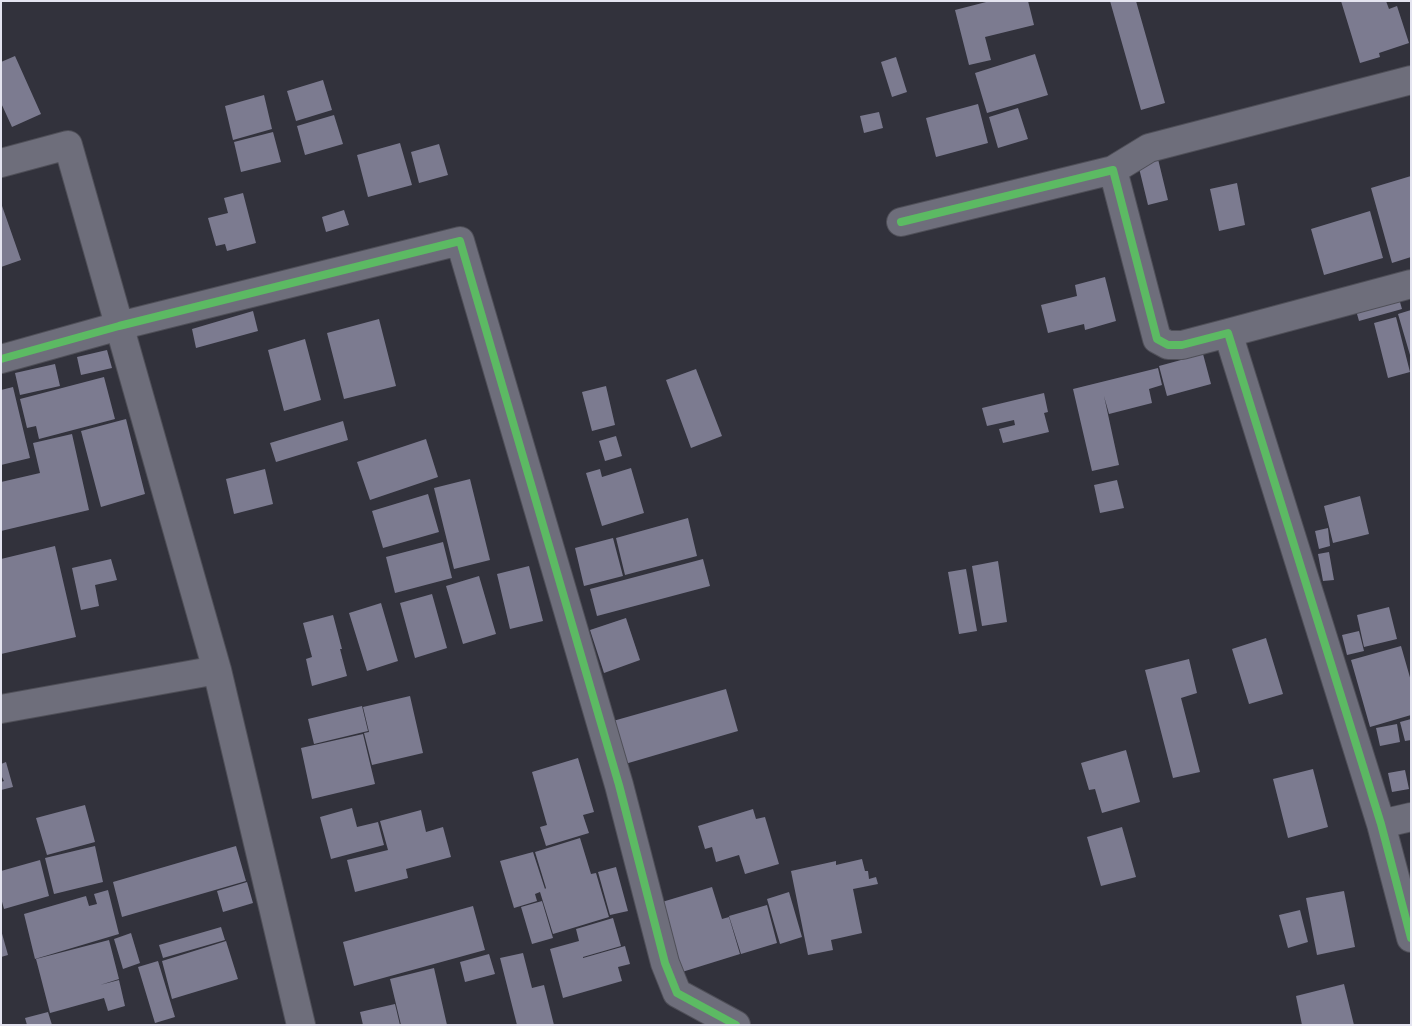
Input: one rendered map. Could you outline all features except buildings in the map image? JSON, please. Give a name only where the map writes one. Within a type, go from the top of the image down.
[{"type":"street","points":[[901,222],[1113,170],[1149,148],[1411,80]]},
{"type":"street","points":[[1,162],[68,145],[217,670],[301,1025]]},
{"type":"street","points":[[1113,170],[1157,339],[1168,345],[1182,345],[1411,284]]},
{"type":"street","points":[[1,359],[119,326],[460,241],[619,785],[665,962],[676,993],[736,1025]]},
{"type":"street","points":[[1228,333],[1382,824],[1411,938]]},
{"type":"street","points":[[1,709],[217,670]]},
{"type":"street","points":[[1382,824],[1411,818]]},
{"type":"cycle path","points":[[901,222],[1113,170],[1157,339],[1168,345],[1182,345],[1228,333],[1381,824],[1411,938]]},
{"type":"cycle path","points":[[1,359],[119,326],[460,241],[619,785],[665,963],[677,993],[736,1025]]}]
